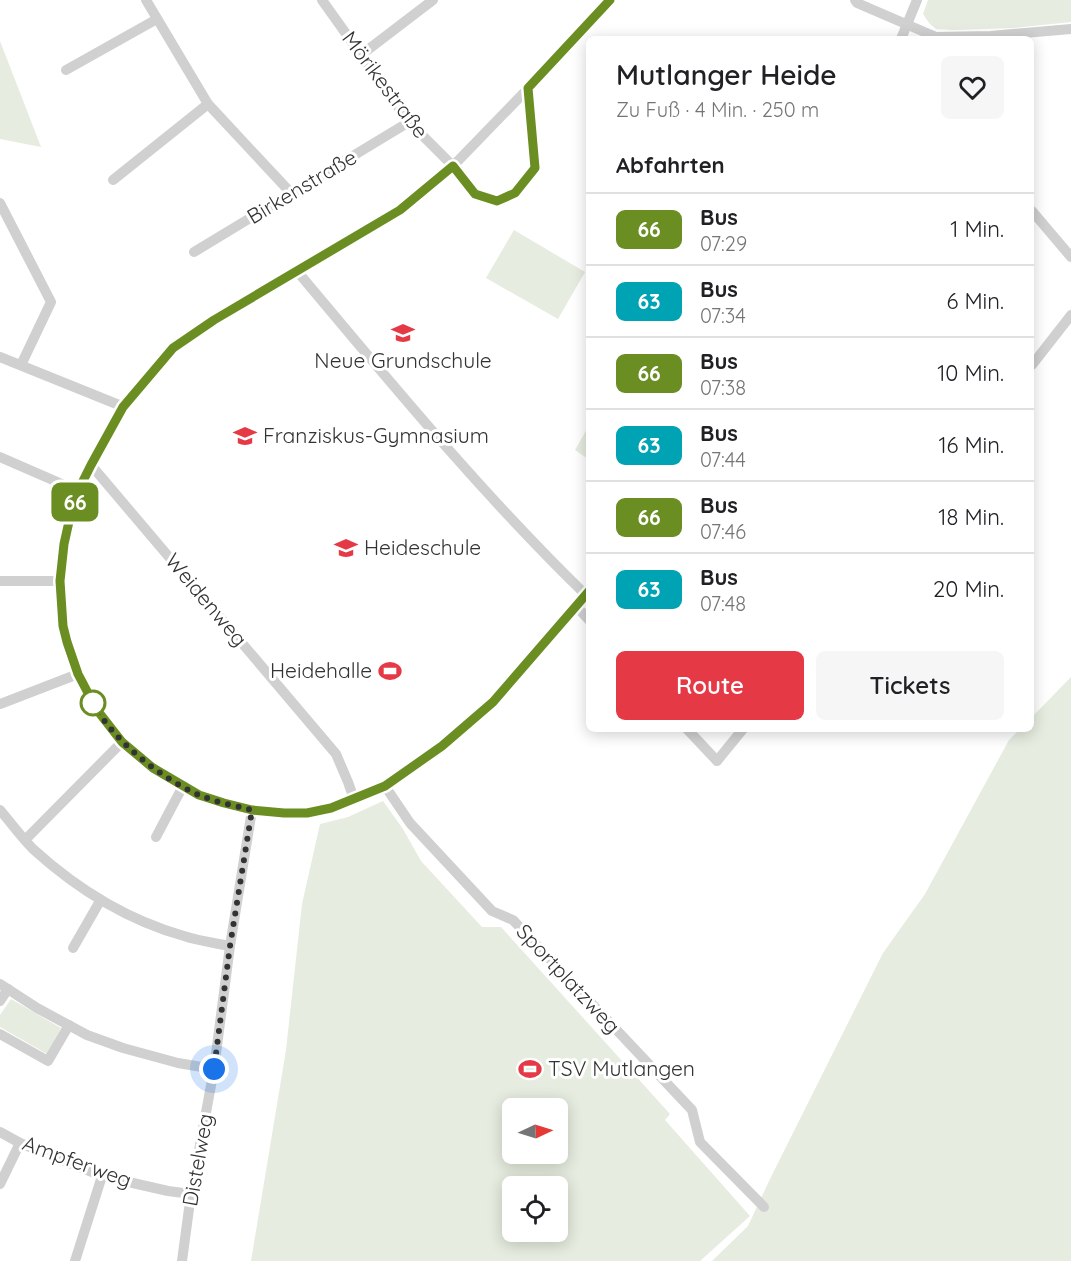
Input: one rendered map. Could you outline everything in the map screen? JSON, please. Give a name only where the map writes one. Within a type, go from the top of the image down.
[{"type":"street","points":[[146,0],[208,104],[291,194]]},
{"type":"street","name":"Mörikestraße","points":[[322,0],[409,122],[453,166]]},
{"type":"street","points":[[361,56],[433,0]]},
{"type":"street","points":[[586,595],[493,702],[442,746],[385,786],[331,808],[307,813],[284,813],[252,810],[199,795],[153,768],[122,742],[97,710],[78,674],[63,626],[60,581],[64,544],[78,491],[123,407],[173,348],[208,324],[400,210],[453,166],[548,69],[610,0]]},
{"type":"street","points":[[855,0],[857,3],[936,36],[991,36],[1071,29]]},
{"type":"street","points":[[902,36],[917,0]]},
{"type":"street","points":[[66,70],[157,19]]},
{"type":"street","points":[[113,180],[208,104]]},
{"type":"street","name":"Birkenstraße","points":[[194,252],[409,122]]},
{"type":"street","points":[[0,203],[51,302],[21,365]]},
{"type":"street","points":[[1034,213],[1071,257]]},
{"type":"street","points":[[297,271],[409,405],[502,511],[586,591]]},
{"type":"street","points":[[1034,362],[1071,315]]},
{"type":"street","points":[[0,357],[123,407]]},
{"type":"street","points":[[0,457],[78,491]]},
{"type":"street","name":"Weidenweg","points":[[91,465],[336,754],[354,799]]},
{"type":"street","points":[[0,581],[60,581]]},
{"type":"street","points":[[576,606],[586,617]]},
{"type":"street","points":[[0,704],[78,674]]},
{"type":"street","points":[[690,732],[717,761],[740,732]]},
{"type":"street","points":[[24,840],[122,742]]},
{"type":"street","points":[[156,837],[183,786]]},
{"type":"street","name":"Sportplatzweg","points":[[385,786],[410,823],[492,911],[513,920],[692,1110],[700,1142],[764,1207]]},
{"type":"street","points":[[0,810],[24,840],[100,901],[127,915],[184,937],[230,946]]},
{"type":"street","name":"Distelweg","points":[[182,1261],[191,1194],[214,1069],[230,946],[252,810]]},
{"type":"street","points":[[73,948],[100,901]]},
{"type":"street","points":[[0,1000],[4,987],[87,1035],[123,1048],[178,1063],[214,1069]]},
{"type":"street","points":[[0,1034],[48,1061],[69,1025]]},
{"type":"street","name":"Ampferweg","points":[[0,1131],[20,1143],[102,1176],[191,1194]]},
{"type":"street","points":[[0,1184],[20,1143]]},
{"type":"street","points":[[75,1261],[102,1176]]},
{"type":"shaded area","points":[[928,0],[1071,0],[1071,22],[1014,28],[936,29],[923,14]]},
{"type":"shaded area","points":[[0,41],[41,147],[0,139]]},
{"type":"shaded area","points":[[514,230],[585,272],[558,319],[486,278]]},
{"type":"shaded area","points":[[586,431],[586,458],[575,450]]},
{"type":"shaded area","points":[[1071,677],[1071,1261],[712,1261],[748,1226],[883,953],[925,894],[1009,740],[1017,732],[1034,732],[1034,715]]},
{"type":"shaded area","points":[[383,801],[403,829],[421,861],[482,927],[501,927],[670,1114],[665,1120],[750,1216],[700,1261],[251,1261],[286,1050],[302,904],[320,824],[348,817]]},
{"type":"shaded area","points":[[11,999],[61,1028],[47,1054],[0,1027],[0,1015]]},
{"type":"bus line","name":"66","points":[[586,595],[493,702],[442,746],[385,786],[369,793],[331,808],[307,813],[284,813],[252,810],[199,795],[153,768],[122,742],[97,710],[78,674],[63,626],[60,581],[64,544],[78,491],[123,407],[173,348],[199,329],[400,210],[453,166],[475,194],[497,201],[515,193],[535,168],[528,88],[610,0]]},
{"type":"place","name":"Neue Grundschule","points":[[403,333]]},
{"type":"place","name":"Franziskus-Gymnasium","points":[[245,436]]},
{"type":"place","name":"Heideschule","points":[[346,548]]},
{"type":"place","name":"Heidehalle","points":[[390,671]]},
{"type":"place","name":"TSV Mutlangen","points":[[530,1069]]},
{"type":"route","points":[[93,703],[122,742],[153,768],[199,795],[252,810],[230,946],[214,1069]]}]
